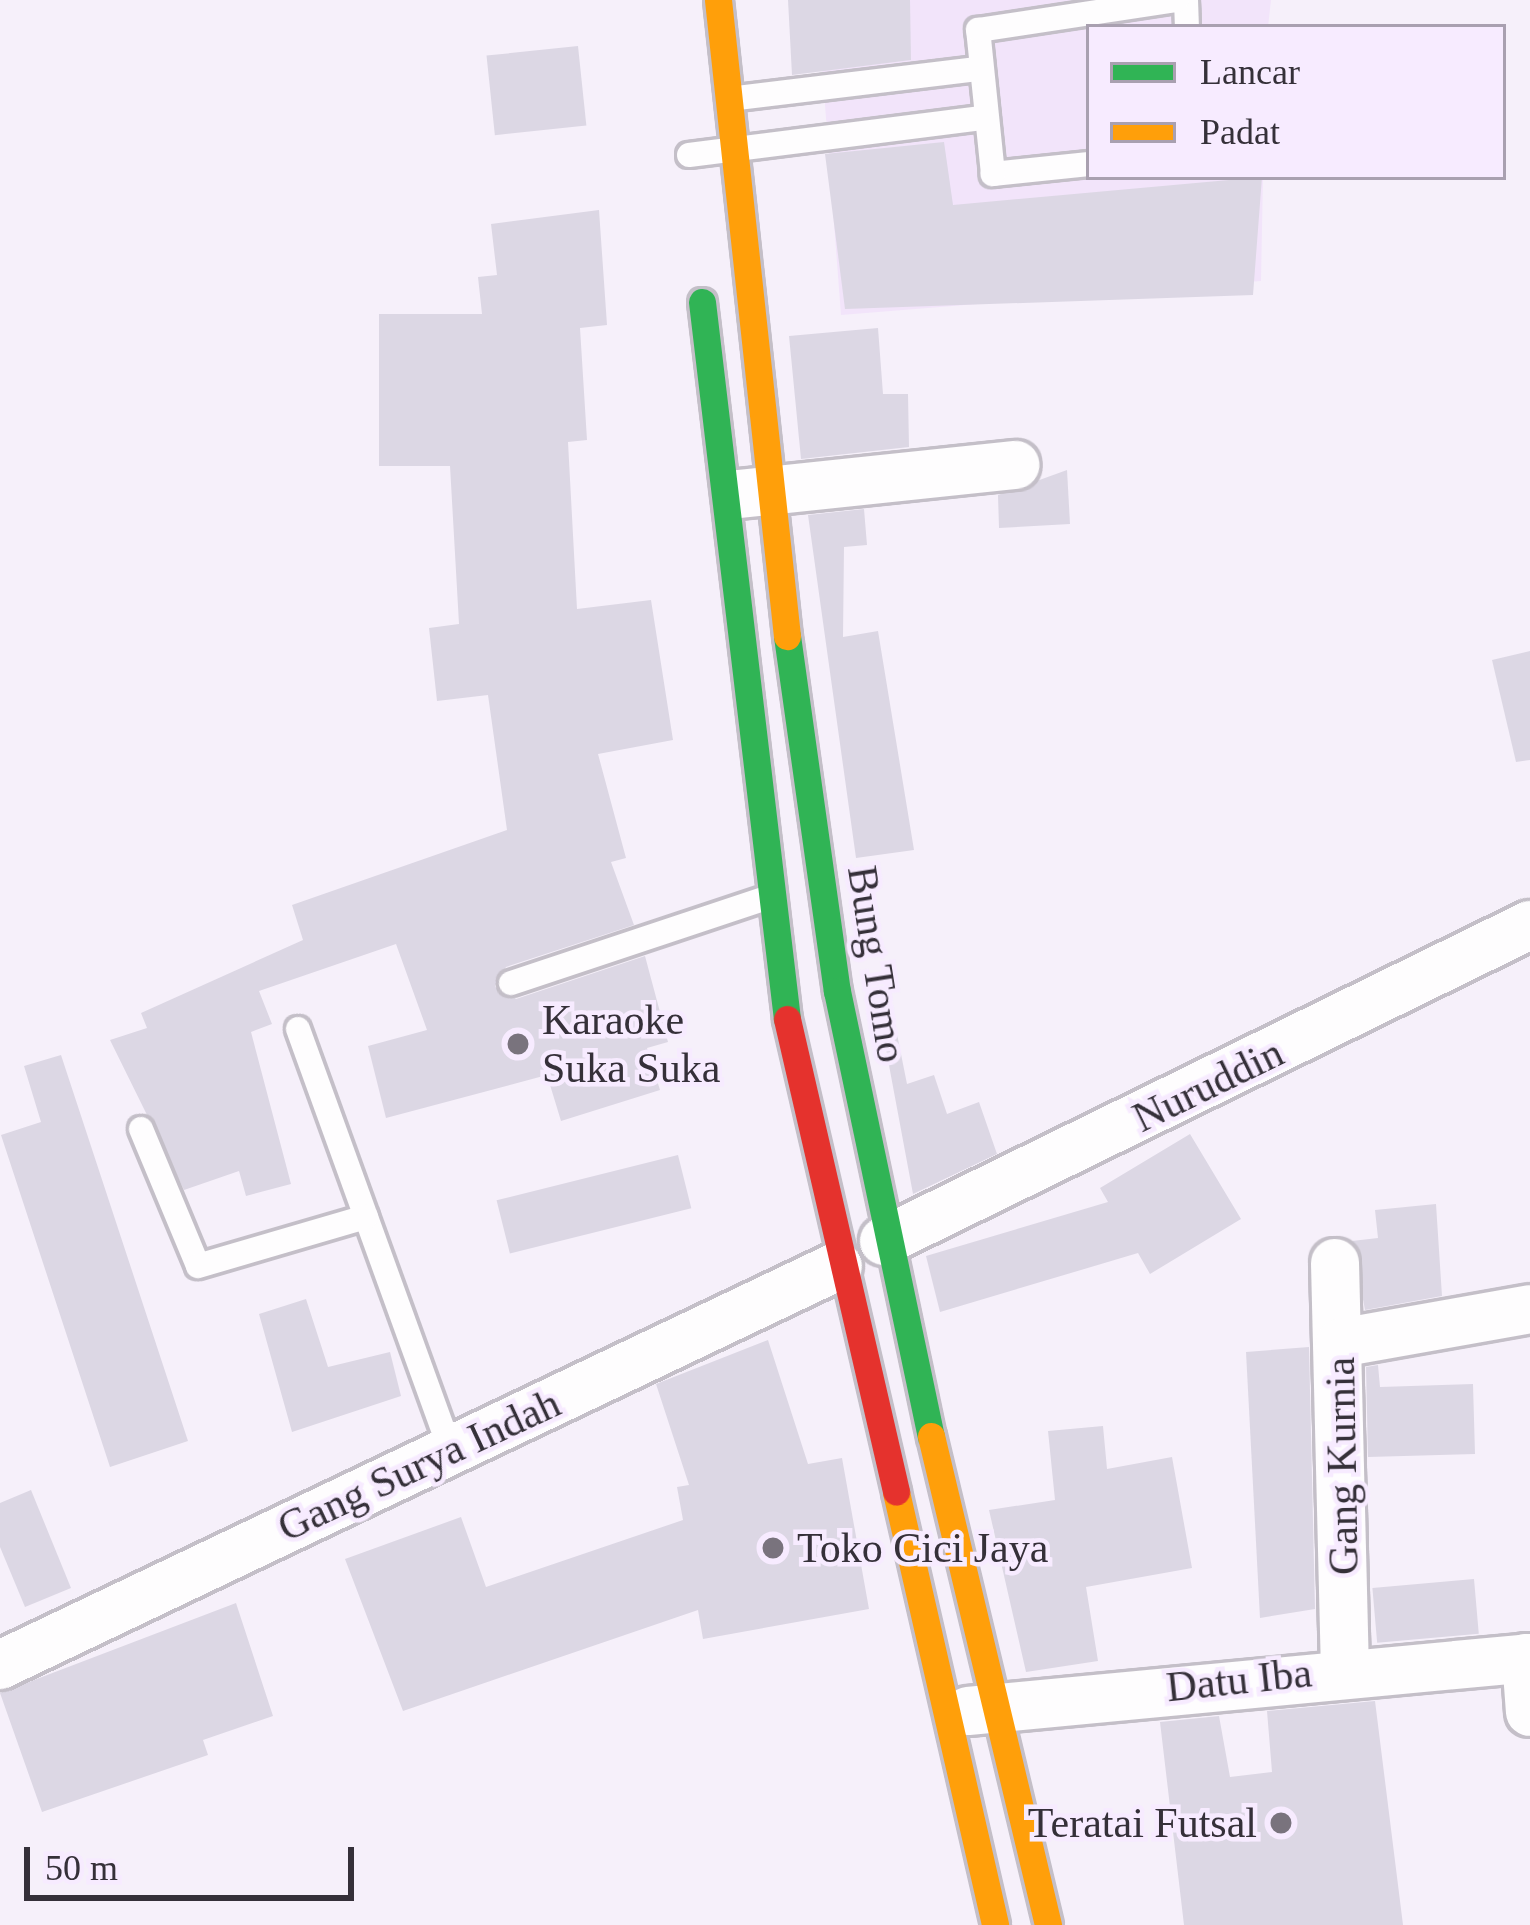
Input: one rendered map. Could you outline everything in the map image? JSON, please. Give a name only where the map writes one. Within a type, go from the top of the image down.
[{"type":"main road","name":"Bung Tomo","points":[[718,0],[709,55],[723,100],[766,488],[836,991],[884,1241],[999,1703],[1048,1925]]},
{"type":"main road","points":[[684,116],[693,188]]},
{"type":"main road","points":[[700,272],[716,498],[764,899],[838,1266],[949,1715],[995,1925]]},
{"type":"street","points":[[716,498],[766,488],[1015,465]]},
{"type":"street","name":"Nuruddin","points":[[884,1241],[1530,925]]},
{"type":"street","name":"Gang Kurnia","points":[[1335,1263],[1346,1669]]},
{"type":"street","name":"Gang Surya Indah","points":[[0,1665],[838,1266]]},
{"type":"street","points":[[1340,1343],[1530,1310]]},
{"type":"street","points":[[1528,1658],[1530,1712]]},
{"type":"street","name":"Datu Iba","points":[[949,1715],[999,1703],[1346,1669],[1528,1658]]},
{"type":"lane","points":[[1086,164],[993,173],[977,70],[983,25],[1181,0]]},
{"type":"lane","points":[[723,100],[977,70]]},
{"type":"lane","points":[[689,155],[982,118]]},
{"type":"lane","points":[[512,983],[764,899]]},
{"type":"lane","points":[[298,1029],[450,1450]]},
{"type":"lane","points":[[141,1129],[198,1266],[366,1217]]},
{"type":"shaded area","points":[[817,0],[1271,0],[1268,24],[1086,24],[1086,180],[1263,180],[1261,281],[841,315]]},
{"type":"building","points":[[788,0],[910,0],[911,60],[792,75]]},
{"type":"building","points":[[578,46],[586,126],[495,135],[487,56]]},
{"type":"building","points":[[944,142],[953,205],[1262,180],[1253,295],[845,309],[825,154]]},
{"type":"building","points":[[599,210],[607,325],[580,328],[587,440],[568,442],[577,609],[651,600],[673,740],[598,754],[626,858],[611,862],[634,925],[506,967],[495,987],[516,999],[645,956],[668,1042],[647,1048],[660,1090],[561,1121],[547,1075],[386,1118],[368,1046],[427,1030],[396,944],[259,991],[272,1024],[251,1032],[291,1184],[246,1196],[239,1171],[184,1190],[110,1040],[147,1028],[141,1013],[303,940],[292,905],[507,830],[488,695],[437,701],[429,628],[459,624],[450,466],[379,466],[379,314],[482,314],[478,277],[497,275],[491,224]]},
{"type":"building","points":[[878,328],[883,394],[908,394],[909,447],[801,459],[789,336]]},
{"type":"building","points":[[1067,470],[1070,524],[999,528],[998,495]]},
{"type":"building","points":[[864,509],[867,545],[844,547],[843,637],[878,631],[914,850],[856,858],[808,515]]},
{"type":"building","points":[[1530,651],[1530,760],[1516,762],[1492,660]]},
{"type":"building","points":[[893,1014],[907,1084],[934,1075],[947,1114],[979,1102],[997,1154],[913,1194],[880,1017]]},
{"type":"building","points":[[61,1055],[188,1441],[110,1467],[1,1135],[41,1122],[24,1066]]},
{"type":"building","points":[[1190,1134],[1241,1219],[1150,1274],[1138,1253],[940,1312],[926,1256],[1108,1202],[1100,1188]]},
{"type":"building","points":[[678,1155],[691,1208],[510,1254],[497,1200]]},
{"type":"building","points":[[1436,1204],[1442,1296],[1365,1310],[1352,1241],[1378,1238],[1375,1210]]},
{"type":"building","points":[[306,1299],[328,1367],[390,1352],[401,1396],[292,1432],[259,1314]]},
{"type":"building","points":[[768,1340],[808,1464],[842,1458],[869,1609],[703,1639],[698,1610],[403,1711],[345,1559],[461,1517],[486,1587],[683,1520],[677,1487],[689,1485],[656,1384]]},
{"type":"building","points":[[1309,1347],[1315,1609],[1260,1618],[1246,1352]]},
{"type":"building","points":[[1378,1365],[1380,1387],[1473,1384],[1475,1454],[1368,1457],[1366,1367]]},
{"type":"building","points":[[1103,1426],[1107,1469],[1172,1457],[1192,1568],[1086,1587],[1098,1661],[1026,1672],[989,1510],[1055,1500],[1048,1431]]},
{"type":"building","points":[[31,1490],[71,1588],[25,1607],[0,1547],[0,1503]]},
{"type":"building","points":[[1474,1579],[1479,1634],[1377,1643],[1372,1588]]},
{"type":"building","points":[[236,1603],[273,1716],[203,1740],[208,1755],[42,1812],[0,1693]]},
{"type":"building","name":"Teratai Futsal","points":[[1375,1701],[1403,1925],[1184,1925],[1160,1722],[1219,1716],[1230,1777],[1272,1772],[1267,1711]]},
{"type":"traffic: fast","points":[[702,302],[787,1019]]},
{"type":"traffic: fast","points":[[787,636],[837,991],[931,1436]]},
{"type":"traffic: slow","points":[[718,0],[787,636]]},
{"type":"traffic: slow","points":[[931,1436],[1048,1925]]},
{"type":"traffic: slow","points":[[896,1492],[995,1925]]},
{"type":"traffic: jam","points":[[787,1019],[896,1492]]},
{"type":"place","name":"Karaoke Suka Suka","points":[[518,1044]]},
{"type":"place","name":"Toko Cici Jaya","points":[[773,1548]]},
{"type":"place","name":"Teratai Futsal","points":[[1281,1823]]}]
